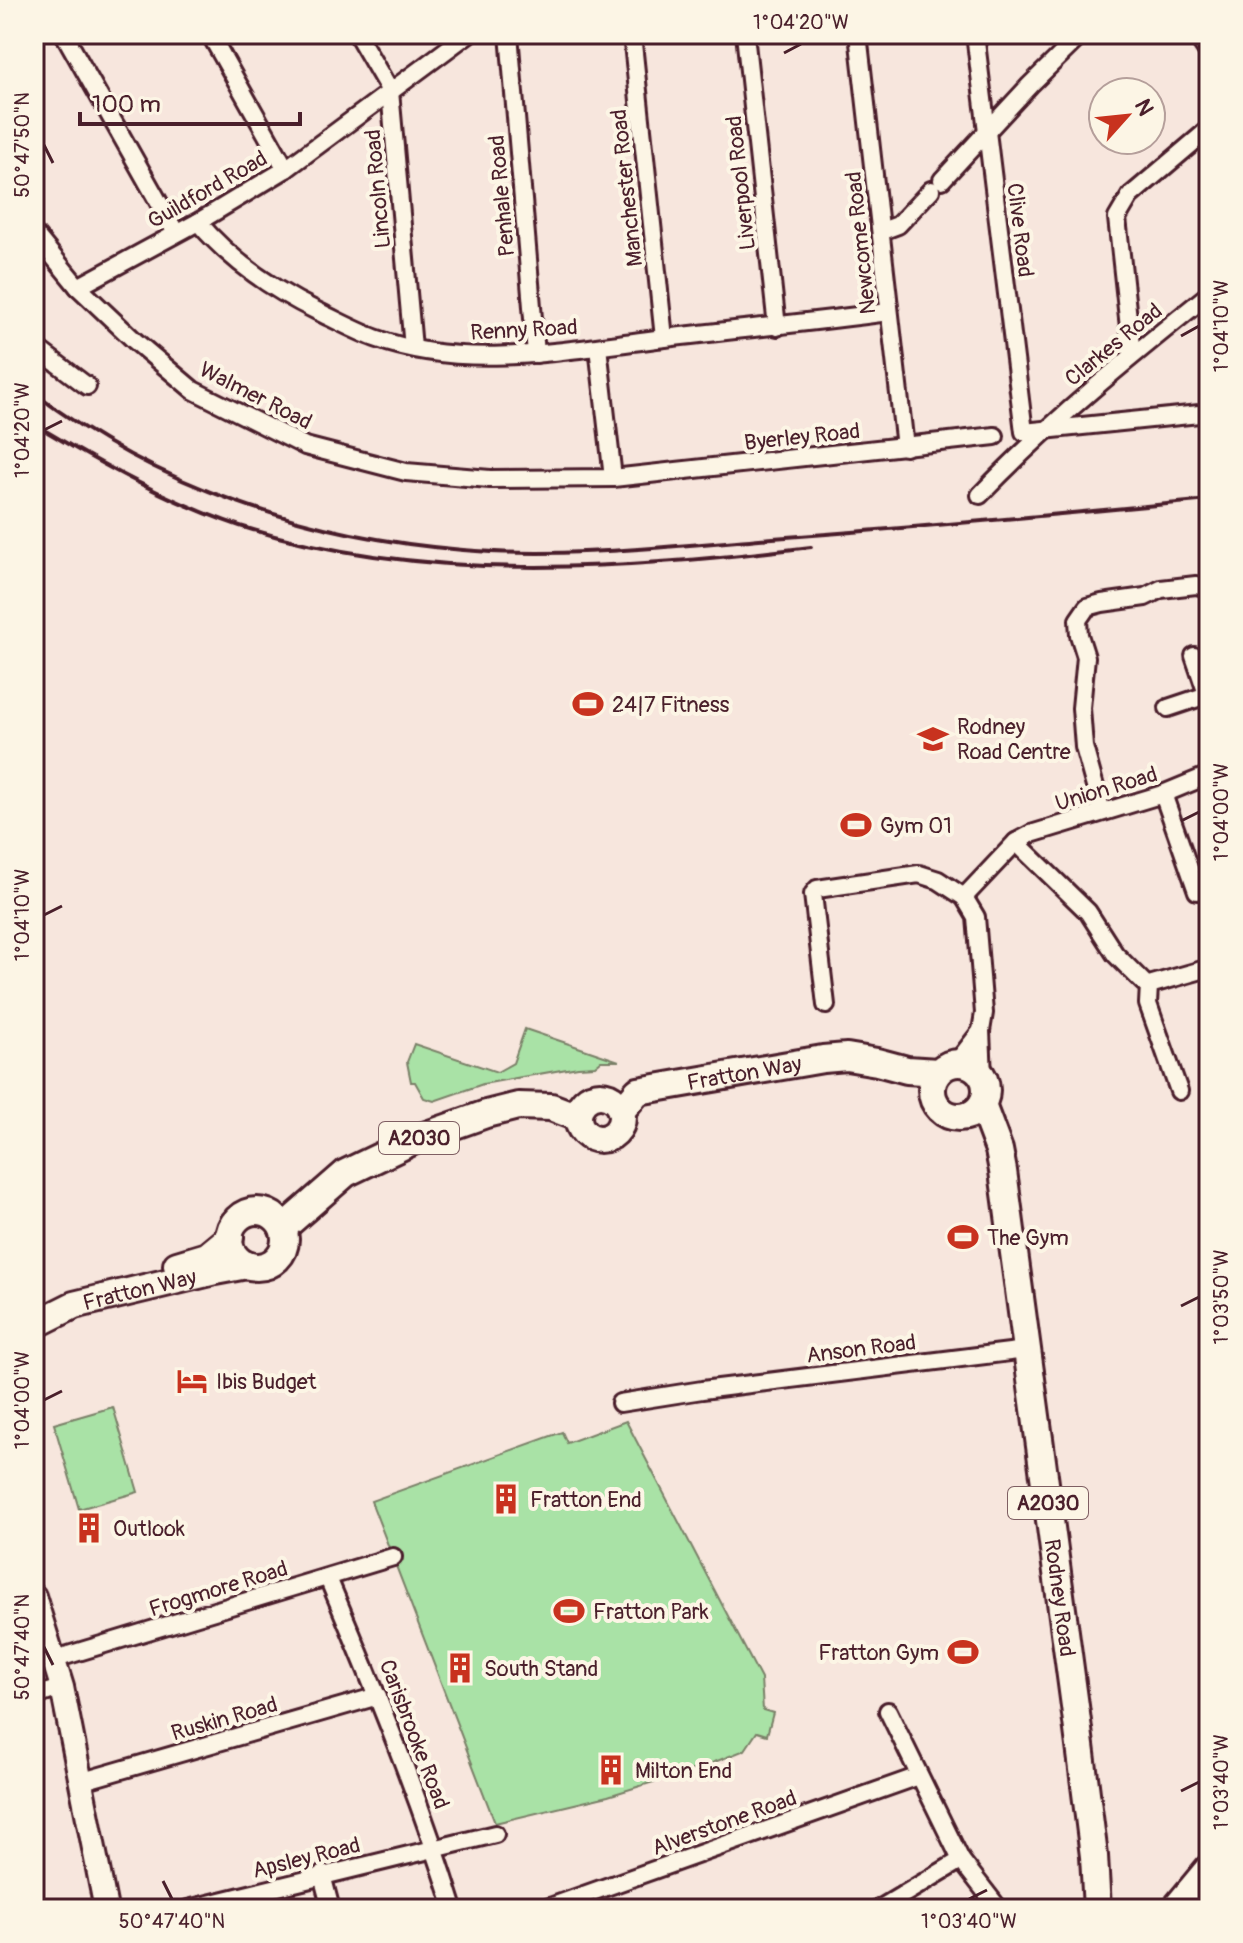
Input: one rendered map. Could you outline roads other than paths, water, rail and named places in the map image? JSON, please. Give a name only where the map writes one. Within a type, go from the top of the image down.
[{"type":"main road","name":"Fratton Way","points":[[283,1228],[346,1173],[421,1137],[518,1106],[551,1107],[577,1117],[583,1131],[595,1139],[603,1139],[617,1131],[621,1111],[638,1091],[660,1086],[847,1057],[907,1070],[948,1067]]},
{"type":"main road","name":"Fratton Way","points":[[877,1062],[934,1102]]},
{"type":"main road","name":"A2030","points":[[934,1102],[946,1113],[972,1111],[986,1091],[983,1077],[972,1066],[948,1067]]},
{"type":"main road","points":[[934,1102],[932,1086],[948,1067]]},
{"type":"main road","name":"Rodney Road","points":[[972,1111],[999,1150],[1103,1909]]},
{"type":"main road","name":"Fratton Way","points":[[34,1304],[207,1256],[230,1237],[235,1223],[247,1214],[255,1212],[274,1217],[283,1228],[285,1239],[280,1256],[265,1266],[247,1265],[215,1271],[74,1305],[34,1325]]},
{"type":"main road","points":[[230,1237],[234,1254],[247,1265]]},
{"type":"main road","points":[[34,1596],[62,1687],[106,1909]]},
{"type":"main road","points":[[1175,1909],[1209,1868]]},
{"type":"street","points":[[64,34],[176,233]]},
{"type":"street","points":[[210,34],[286,169]]},
{"type":"street","name":"Lincoln Road","points":[[357,34],[390,91],[413,348]]},
{"type":"street","name":"Guildford Road","points":[[78,287],[198,222],[286,169],[468,34]]},
{"type":"street","name":"Penhale Road","points":[[509,34],[536,354]]},
{"type":"street","name":"Manchester Road","points":[[632,34],[664,338]]},
{"type":"street","name":"Liverpool Road","points":[[745,34],[777,327]]},
{"type":"street","name":"Newcome Road","points":[[858,34],[905,447]]},
{"type":"street","name":"Clive Road","points":[[975,34],[1024,432],[1045,429]]},
{"type":"street","points":[[882,231],[898,225],[1082,34]]},
{"type":"street","points":[[1196,34],[1209,54]]},
{"type":"street","points":[[1132,355],[1117,218],[1130,196],[1209,129]]},
{"type":"street","name":"Renny Road","points":[[198,222],[216,243],[251,273],[289,298],[375,338],[413,348],[464,355],[536,354],[889,312]]},
{"type":"street","name":"Walmer Road","points":[[34,233],[78,287],[193,390],[305,446],[406,472],[490,479],[613,478]]},
{"type":"street","name":"Clarkes Road","points":[[980,495],[1045,429],[1209,294]]},
{"type":"street","points":[[34,346],[87,386]]},
{"type":"street","points":[[598,347],[613,478]]},
{"type":"street","points":[[1045,429],[1209,413]]},
{"type":"street","name":"Byerley Road","points":[[613,478],[995,436]]},
{"type":"street","points":[[1102,812],[1084,747],[1081,708],[1086,657],[1078,620],[1087,607],[1102,603],[1145,597],[1161,589],[1196,585],[1209,588]]},
{"type":"street","points":[[1168,708],[1208,697],[1194,656]]},
{"type":"street","name":"Union Road","points":[[964,897],[1016,842],[1031,834],[1163,794],[1209,775]]},
{"type":"street","points":[[1163,794],[1197,891]]},
{"type":"street","points":[[1016,842],[1088,912],[1115,954],[1146,984],[1148,1004],[1179,1091]]},
{"type":"street","points":[[826,1005],[813,894],[817,889],[919,874],[938,880],[964,897],[976,917],[984,1013],[981,1031],[983,1077]]},
{"type":"street","points":[[1146,984],[1209,968]]},
{"type":"street","points":[[948,1067],[981,1031]]},
{"type":"street","name":"Anson Road","points":[[620,1403],[1026,1350]]},
{"type":"street","name":"Frogmore Road","points":[[55,1659],[393,1557]]},
{"type":"street","name":"Carisbrooke Road","points":[[328,1578],[378,1696],[435,1848],[454,1909]]},
{"type":"street","points":[[34,1697],[62,1687]]},
{"type":"street","name":"Ruskin Road","points":[[83,1781],[378,1696]]},
{"type":"street","points":[[888,1711],[961,1860],[999,1909]]},
{"type":"street","name":"Alverstone Road","points":[[544,1909],[919,1776]]},
{"type":"street","name":"Apsley Road","points":[[188,1909],[495,1834]]},
{"type":"street","points":[[879,1909],[961,1860]]},
{"type":"street","points":[[322,1875],[331,1909]]},
{"type":"railway","points":[[34,393],[81,426],[131,455],[237,502],[292,520],[349,533],[406,544],[463,550],[540,553],[618,550],[1209,500]]},
{"type":"railway","points":[[34,424],[134,481],[213,516],[310,544],[381,557],[452,564],[596,566],[811,547]]},
{"type":"place","name":"24|7 Fitness","points":[[588,704]]},
{"type":"place","name":"Rodney Road Centre","points":[[933,739]]},
{"type":"place","name":"Gym 01","points":[[856,825]]},
{"type":"place","name":"The Gym","points":[[963,1237]]},
{"type":"place","name":"Ibis Budget","points":[[192,1381]]},
{"type":"place","name":"Fratton End","points":[[506,1499]]},
{"type":"place","name":"Outlook","points":[[89,1528]]},
{"type":"place","name":"Fratton Park","points":[[569,1611]]},
{"type":"place","name":"Fratton Gym","points":[[963,1652]]},
{"type":"place","name":"South Stand","points":[[460,1668]]},
{"type":"place","name":"Milton End","points":[[611,1770]]}]
